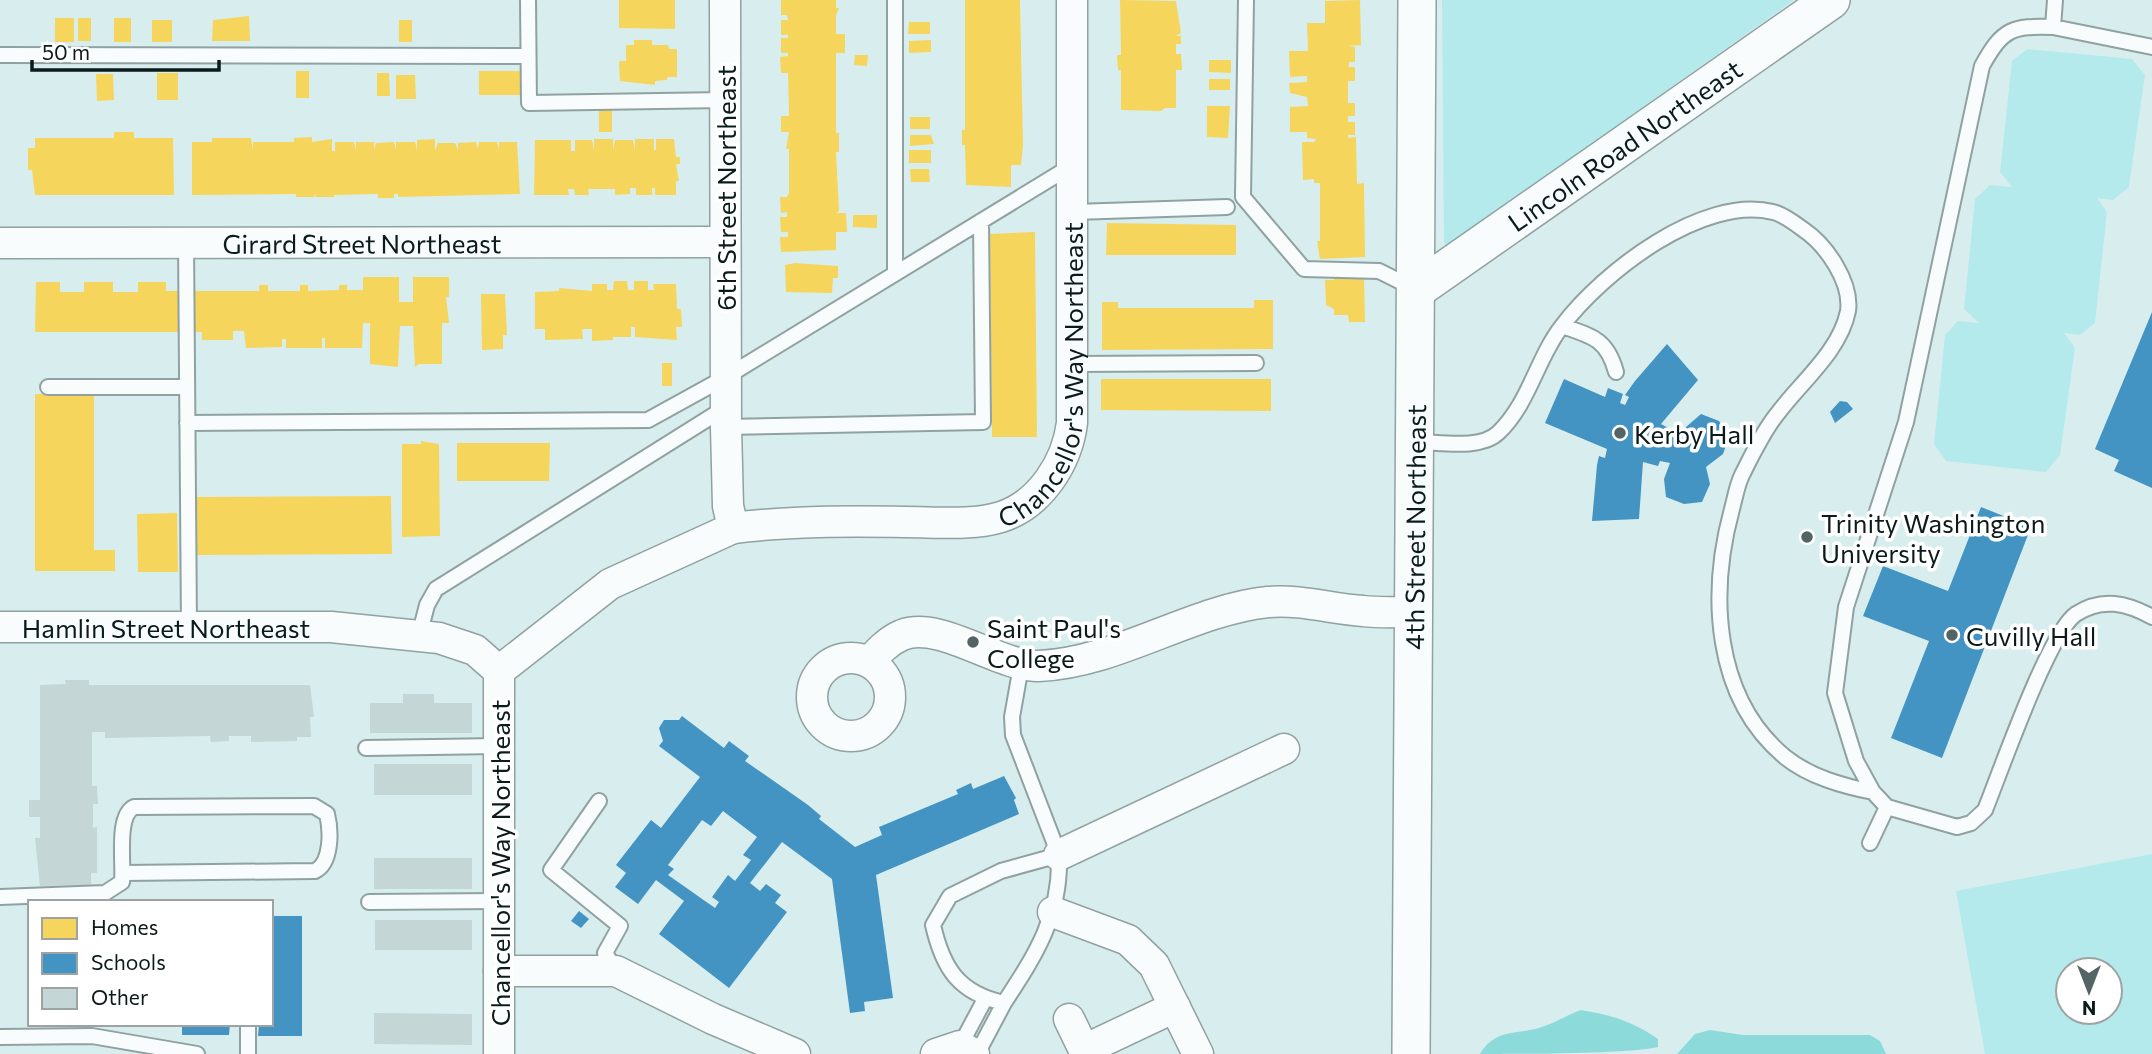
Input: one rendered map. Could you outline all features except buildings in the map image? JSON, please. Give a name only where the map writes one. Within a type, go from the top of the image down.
[{"type":"street","name":"6th Street Northeast","points":[[725,0],[726,377]]},
{"type":"street","name":"Chancellor's Way Northeast","points":[[499,671],[610,584],[733,528],[789,521],[968,522],[1002,517],[1037,494],[1062,461],[1072,423],[1072,0]]},
{"type":"street","name":"4th Street Northeast","points":[[1411,1054],[1416,0]]},
{"type":"street","name":"Lincoln Road Northeast","points":[[1416,290],[1831,0]]},
{"type":"street","name":"Girard Street Northeast","points":[[0,243],[725,242]]},
{"type":"street","points":[[726,377],[728,506],[733,528]]},
{"type":"street","points":[[869,662],[886,645],[903,634],[927,634],[963,642],[1021,666],[1075,661],[1229,611],[1268,602],[1296,602],[1363,611],[1411,612]]},
{"type":"street","name":"Hamlin Street Northeast","points":[[0,627],[331,627]]},
{"type":"street","name":"Chancellor's Way Northeast","points":[[331,627],[419,636],[475,650],[499,671],[499,1054]]},
{"type":"street","points":[[1059,855],[1284,749]]},
{"type":"street","points":[[1054,912],[1128,940],[1154,965],[1198,1054]]},
{"type":"street","points":[[499,971],[616,971],[713,1019],[795,1054]]},
{"type":"street","points":[[1069,1019],[1085,1052],[1175,1007]]},
{"type":"lane","points":[[528,0],[529,103],[725,100]]},
{"type":"lane","points":[[895,0],[895,272]]},
{"type":"lane","points":[[1246,0],[1243,197],[1304,269],[1379,271],[1416,290]]},
{"type":"lane","points":[[2053,27],[2054,0]]},
{"type":"lane","points":[[2152,47],[2115,37],[2053,27],[2017,26],[1994,45],[1982,66],[1906,422],[1846,607],[1835,693],[1856,761],[1873,792],[1887,807],[1956,827],[1970,823],[1984,810],[2054,640],[2075,615],[2103,603],[2130,605],[2152,617]]},
{"type":"lane","points":[[0,55],[528,56]]},
{"type":"lane","points":[[187,423],[649,420],[726,377],[1073,164]]},
{"type":"lane","points":[[1074,212],[1227,207]]},
{"type":"lane","points":[[1416,442],[1472,443],[1496,435],[1516,410],[1562,326],[1619,269],[1690,222],[1717,212],[1746,209],[1776,212],[1806,231],[1828,251],[1849,306],[1843,330],[1776,415],[1741,477],[1726,533],[1719,583],[1722,640],[1730,678],[1748,716],[1786,758],[1836,784],[1873,792]]},
{"type":"lane","points":[[419,636],[427,605],[436,589],[726,417],[983,422],[981,221]]},
{"type":"lane","points":[[186,242],[189,626]]},
{"type":"lane","points":[[1562,326],[1594,337],[1611,355],[1616,372]]},
{"type":"lane","points":[[1072,364],[1256,363]]},
{"type":"lane","points":[[48,387],[187,387]]},
{"type":"lane","points":[[962,1052],[1004,1003],[1043,940],[1054,912],[1060,883],[1059,855],[1013,735],[1012,717],[1021,666]]},
{"type":"lane","points":[[366,748],[499,746]]},
{"type":"lane","points":[[599,801],[551,870],[620,926],[605,953],[616,971]]},
{"type":"lane","points":[[0,897],[105,893],[122,882],[123,820],[128,810],[134,807],[320,808],[328,819],[327,857],[324,866],[315,871],[123,873]]},
{"type":"lane","points":[[1870,843],[1887,807]]},
{"type":"lane","points":[[1004,1003],[985,999],[956,979],[940,954],[933,925],[950,896],[1001,871],[1059,855]]},
{"type":"lane","points":[[369,902],[499,901]]},
{"type":"lane","points":[[962,1052],[985,999]]},
{"type":"lane","points":[[248,1026],[248,1054]]},
{"type":"lane","points":[[0,1037],[92,1030],[197,1054]]},
{"type":"shaded area","points":[[1442,0],[1794,0],[1448,245],[1444,243]]},
{"type":"shaded area","points":[[2027,49],[2132,59],[2145,75],[2129,187],[2113,200],[2097,198],[2107,212],[2095,323],[2080,335],[2064,333],[2075,348],[2060,455],[2046,472],[1946,461],[1934,444],[1945,335],[1958,321],[1979,323],[1964,309],[1975,199],[1990,185],[2012,187],[2000,172],[2012,61]]},
{"type":"shaded area","points":[[2152,854],[2152,1054],[1985,1054],[1956,891]]},
{"type":"shaded area","points":[[1581,1010],[1630,1023],[1658,1039],[1658,1047],[1599,1052],[1480,1054],[1492,1040],[1506,1034],[1539,1028]]},
{"type":"shaded area","points":[[1710,1030],[1743,1035],[1870,1035],[1880,1041],[1886,1054],[1677,1054],[1695,1034]]},
{"type":"place","name":"Kerby Hall","points":[[1620,433]]},
{"type":"place","name":"Trinity Washington University","points":[[1807,537]]},
{"type":"place","name":"Cuvilly Hall","points":[[1952,635]]},
{"type":"place","name":"Saint Paul's College","points":[[973,642]]}]
